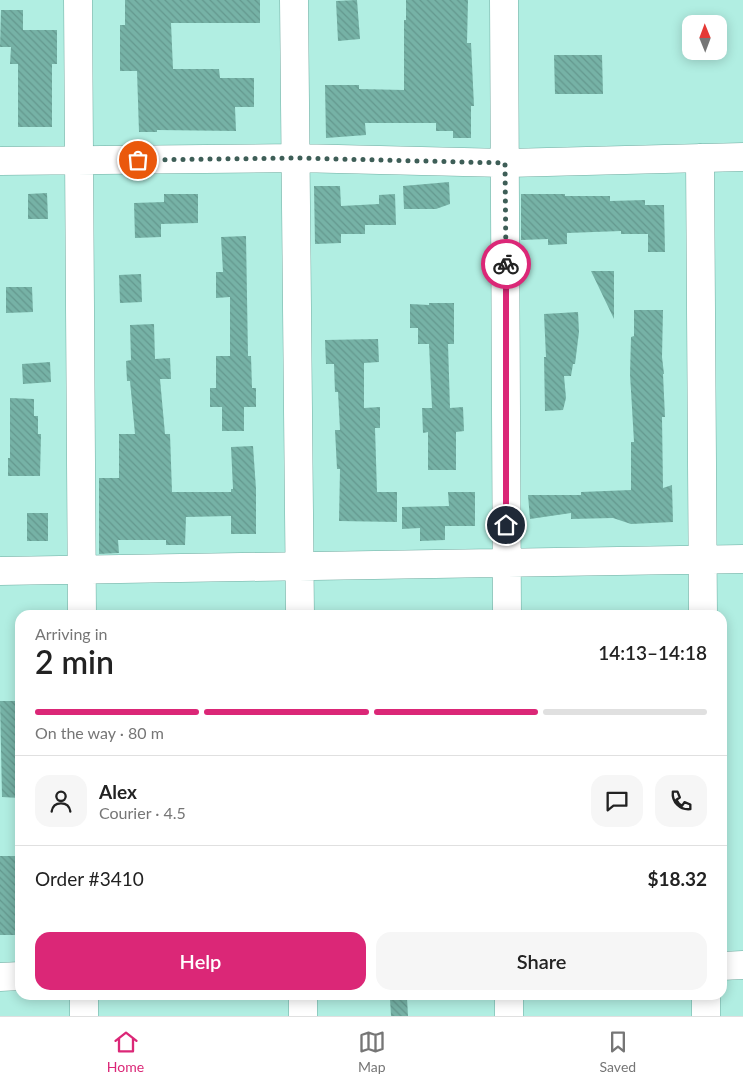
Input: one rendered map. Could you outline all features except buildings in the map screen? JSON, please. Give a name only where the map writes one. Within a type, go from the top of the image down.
[{"type":"street","points":[[78,0],[82,610]]},
{"type":"street","points":[[294,0],[300,610]]},
{"type":"street","points":[[504,0],[507,610]]},
{"type":"street","points":[[0,161],[296,158],[505,163],[743,157]]},
{"type":"street","points":[[700,158],[703,610]]},
{"type":"street","points":[[0,571],[743,559]]},
{"type":"street","points":[[727,966],[743,965]]},
{"type":"street","points":[[0,977],[15,976]]},
{"type":"street","points":[[84,1000],[84,1016]]},
{"type":"street","points":[[303,1016],[304,1000]]},
{"type":"street","points":[[509,1000],[509,1016]]},
{"type":"street","points":[[706,1000],[706,1016]]},
{"type":"way so far","points":[[138,160],[296,158],[505,163],[506,264]]},
{"type":"route","points":[[506,264],[506,525]]}]
